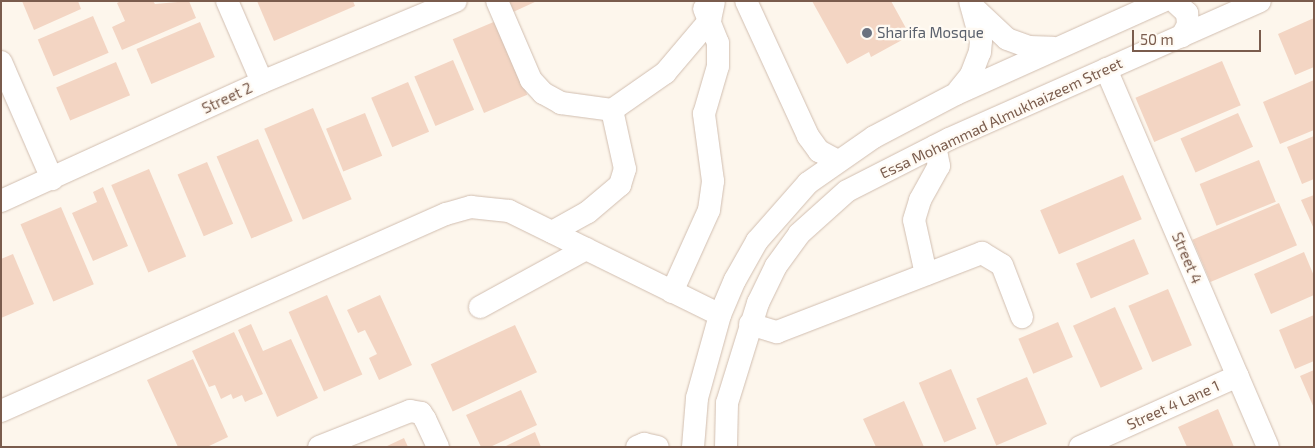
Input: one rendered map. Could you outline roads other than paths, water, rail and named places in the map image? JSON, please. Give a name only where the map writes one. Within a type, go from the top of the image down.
[{"type":"street","points":[[227,1],[262,82]]},
{"type":"street","name":"Street 2","points":[[1,201],[262,82],[456,1]]},
{"type":"street","points":[[497,1],[531,80],[543,93],[562,103],[612,110],[665,73],[708,8]]},
{"type":"street","points":[[746,1],[808,136],[819,151],[838,161]]},
{"type":"street","points":[[693,447],[697,398],[720,315],[757,241],[808,183],[874,136],[956,94],[1162,1]]},
{"type":"street","points":[[1174,1],[1187,13],[1188,25],[1182,36]]},
{"type":"street","name":"Essa Mohammad Almukhaizeem Street","points":[[726,447],[727,403],[750,324],[776,266],[799,234],[847,191],[935,146],[1182,36],[1227,7],[1260,1]]},
{"type":"street","points":[[956,94],[971,75],[980,52],[981,41],[971,3]]},
{"type":"street","points":[[971,3],[986,23],[1007,39],[1030,47],[1056,48]]},
{"type":"street","points":[[672,292],[709,210],[714,181],[704,114],[718,66],[718,44],[708,8]]},
{"type":"street","points":[[1,62],[52,179]]},
{"type":"street","name":"Street 4","points":[[1106,70],[1268,447]]},
{"type":"street","points":[[552,232],[588,212],[620,185],[625,168],[612,110]]},
{"type":"street","points":[[926,274],[914,220],[920,200],[939,166],[935,146]]},
{"type":"street","points":[[1,411],[458,209],[496,208],[552,232],[720,315]]},
{"type":"street","points":[[480,308],[586,249]]},
{"type":"street","points":[[750,324],[777,332],[982,253],[993,257],[1002,265],[1022,317]]},
{"type":"street","name":"Street 4 Lane 1","points":[[1080,447],[1238,376]]},
{"type":"street","points":[[319,447],[410,411],[421,413],[438,447]]},
{"type":"street","points":[[637,447],[644,444],[658,447]]},
{"type":"place","name":"Sharifa Mosque","points":[[867,33]]}]
